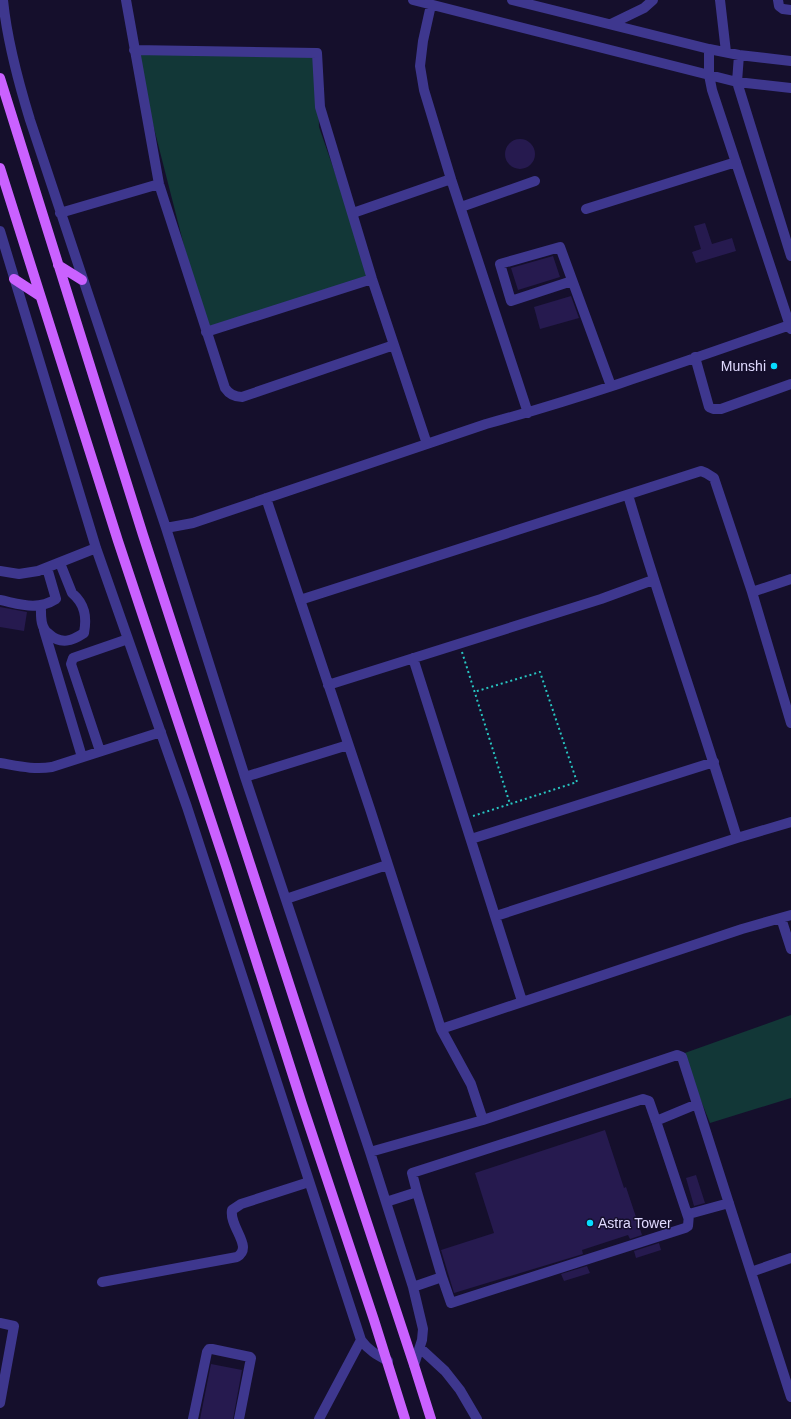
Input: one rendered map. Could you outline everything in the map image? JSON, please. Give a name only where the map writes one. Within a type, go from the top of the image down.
[{"type":"main road","points":[[0,78],[148,550],[431,1419]]},
{"type":"main road","points":[[0,168],[118,541],[226,866],[304,1111],[388,1361],[405,1419]]},
{"type":"main road","points":[[58,265],[82,280]]},
{"type":"main road","points":[[14,279],[40,296]]},
{"type":"street","points":[[3,0],[6,27],[17,76],[30,120],[82,280],[166,528],[245,777],[370,1152],[413,1287],[423,1329],[420,1348],[414,1365]]},
{"type":"street","points":[[126,0],[159,184],[224,388],[227,392],[238,397],[249,394],[394,345]]},
{"type":"street","points":[[413,0],[737,82],[791,88]]},
{"type":"street","points":[[512,0],[709,49],[739,55],[791,61]]},
{"type":"street","points":[[611,24],[644,8],[653,0]]},
{"type":"street","points":[[720,0],[726,52]]},
{"type":"street","points":[[778,0],[779,6],[783,9],[791,10]]},
{"type":"street","points":[[431,5],[423,41],[420,66],[424,90],[451,179],[528,413]]},
{"type":"street","points":[[166,528],[194,523],[486,424],[528,413],[790,327],[712,90],[708,75],[709,49]]},
{"type":"street","points":[[134,50],[317,53],[320,107],[372,279],[427,444]]},
{"type":"street","points":[[739,55],[737,82],[791,256]]},
{"type":"street","points":[[586,209],[736,162]]},
{"type":"street","points":[[353,213],[451,179]]},
{"type":"street","points":[[461,207],[535,181]]},
{"type":"street","points":[[60,213],[159,184]]},
{"type":"street","points":[[0,231],[96,548],[190,815],[361,1340],[376,1355],[388,1361]]},
{"type":"street","points":[[572,281],[511,301],[500,264],[560,247],[611,386]]},
{"type":"street","points":[[206,332],[372,279]]},
{"type":"street","points":[[695,357],[709,407],[714,409],[721,409],[791,384]]},
{"type":"street","points":[[300,600],[696,472],[706,472],[714,478],[752,592],[791,723]]},
{"type":"street","points":[[628,495],[653,580],[714,762],[737,838]]},
{"type":"street","points":[[266,498],[370,809],[441,1029],[471,1084],[483,1120]]},
{"type":"street","points":[[0,571],[19,574],[38,571],[96,548]]},
{"type":"street","points":[[44,630],[56,640],[67,641],[84,633],[86,622],[85,613],[82,605],[72,593],[60,563]]},
{"type":"street","points":[[0,600],[34,607],[56,599],[47,568]]},
{"type":"street","points":[[752,592],[791,579]]},
{"type":"street","points":[[328,685],[601,599],[653,580]]},
{"type":"street","points":[[41,605],[44,630],[82,757]]},
{"type":"street","points":[[100,751],[71,664],[73,658],[128,639]]},
{"type":"street","points":[[413,658],[522,1001]]},
{"type":"street","points":[[0,763],[31,768],[52,767],[161,732]]},
{"type":"street","points":[[245,777],[348,746]]},
{"type":"street","points":[[471,839],[714,762]]},
{"type":"street","points":[[496,916],[791,822]]},
{"type":"street","points":[[286,899],[387,865]]},
{"type":"street","points":[[441,1029],[522,1001],[786,916],[791,950]]},
{"type":"street","points":[[370,1152],[483,1120],[677,1055],[682,1057],[791,1397]]},
{"type":"street","points":[[643,1099],[648,1101],[656,1121],[688,1216],[688,1226],[451,1303],[416,1192],[412,1173],[643,1099]]},
{"type":"street","points":[[656,1121],[697,1104]]},
{"type":"street","points":[[102,1282],[237,1257],[244,1249],[243,1243],[232,1221],[232,1210],[241,1204],[310,1182]]},
{"type":"street","points":[[386,1202],[416,1192]]},
{"type":"street","points":[[688,1216],[691,1213],[729,1202]]},
{"type":"street","points":[[751,1272],[791,1258]]},
{"type":"street","points":[[413,1287],[442,1277]]},
{"type":"street","points":[[0,1323],[14,1326],[0,1403]]},
{"type":"street","points":[[319,1419],[361,1340]]},
{"type":"street","points":[[420,1348],[445,1371],[460,1390],[477,1419]]},
{"type":"street","points":[[194,1419],[207,1352],[209,1349],[212,1349],[251,1358],[239,1419]]},
{"type":"path","points":[[459,644],[510,804]]},
{"type":"path","points":[[465,819],[577,782],[540,672],[474,692]]},
{"type":"green space","points":[[134,50],[317,53],[319,127],[372,279],[206,332]]},
{"type":"green space","points":[[791,1015],[791,1098],[710,1123],[682,1054]]},
{"type":"building","points":[[520,139],[531,143],[535,154],[531,165],[520,169],[509,165],[505,154],[509,143]]},
{"type":"building","points":[[705,223],[712,244],[732,238],[736,251],[696,263],[692,252],[701,249],[694,226]]},
{"type":"building","points":[[553,256],[560,277],[518,290],[511,268]]},
{"type":"building","points":[[571,296],[579,318],[540,329],[534,307]]},
{"type":"building","points":[[0,607],[27,612],[24,631],[0,627]]},
{"type":"building","points":[[605,1130],[624,1188],[626,1187],[642,1235],[630,1239],[628,1235],[582,1250],[583,1254],[454,1293],[441,1250],[494,1233],[475,1173]]},
{"type":"building","points":[[696,1175],[705,1203],[694,1206],[686,1178]]},
{"type":"building","points":[[659,1243],[661,1250],[636,1258],[634,1251]]},
{"type":"building","points":[[587,1266],[590,1273],[564,1281],[561,1274]]},
{"type":"building","points":[[211,1364],[242,1370],[233,1419],[200,1419]]},
{"type":"place","name":"Munshi","points":[[774,366]]},
{"type":"place","name":"Astra Tower","points":[[590,1223]]}]
